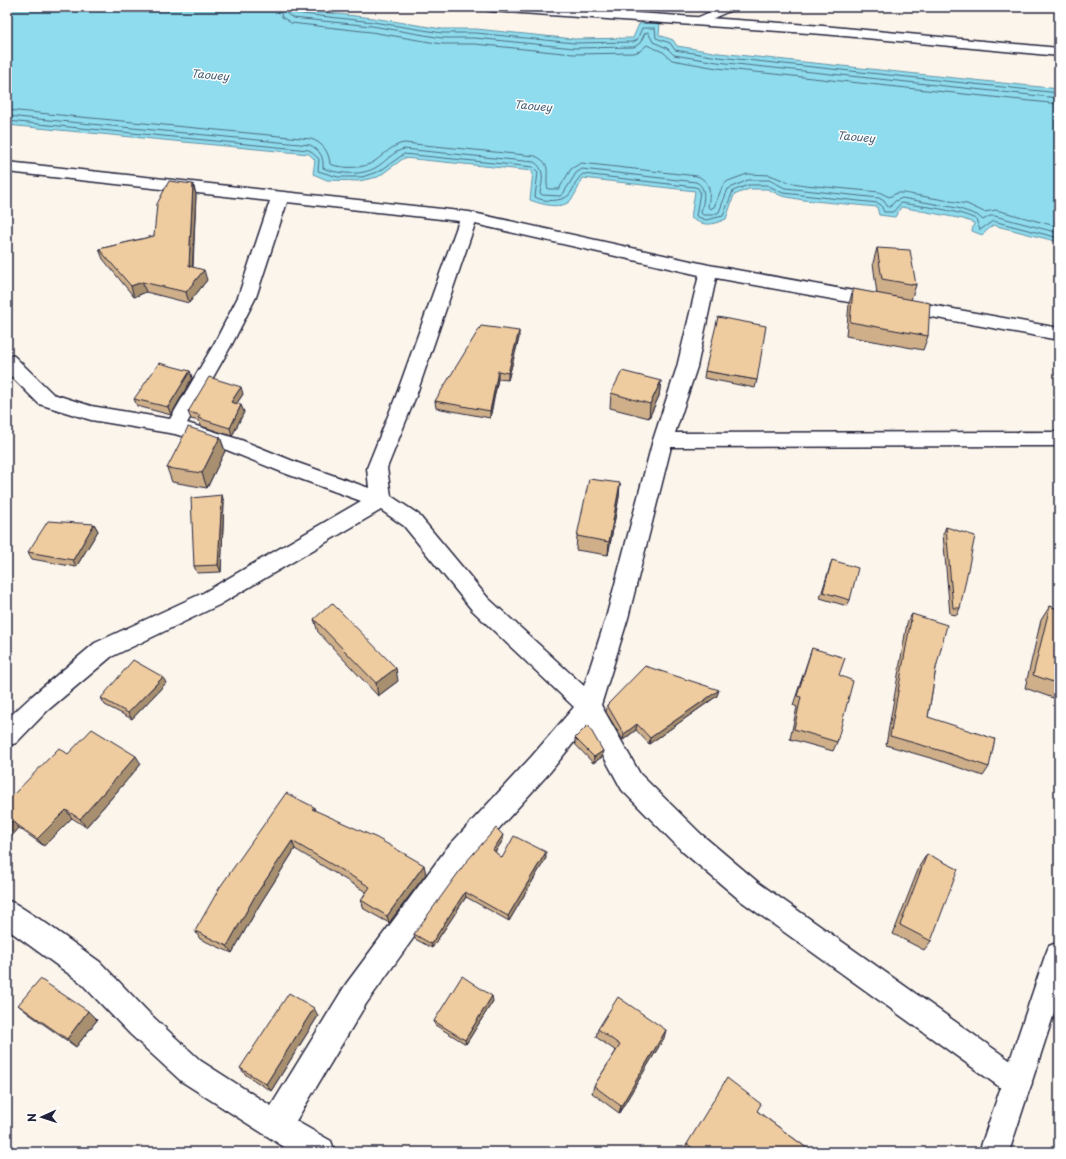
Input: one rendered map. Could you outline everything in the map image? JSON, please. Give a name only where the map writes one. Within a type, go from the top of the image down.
[{"type":"street","points":[[491,7],[822,30],[1059,52]]},
{"type":"street","points":[[7,167],[469,217],[709,271],[1059,334]]},
{"type":"street","points":[[175,427],[223,344],[247,297],[280,197]]},
{"type":"street","points":[[381,500],[377,468],[406,396],[469,217]]},
{"type":"street","points":[[276,1126],[356,994],[456,857],[541,764],[589,706],[618,618],[663,440],[687,367],[709,271]]},
{"type":"street","points":[[7,362],[46,399],[91,413],[175,427],[234,445],[291,468],[381,500],[411,520],[480,604],[589,706],[631,782],[692,844],[750,892],[1018,1083]]},
{"type":"street","points":[[663,440],[1059,439]]},
{"type":"street","points":[[7,735],[40,703],[103,650],[211,599],[381,500]]},
{"type":"street","points":[[7,913],[38,932],[90,972],[140,1024],[191,1072],[320,1152]]},
{"type":"street","points":[[994,1152],[1059,956]]},
{"type":"lane","points":[[696,22],[730,7]]},
{"type":"water","name":"Taouey","points":[[7,7],[276,7],[373,18],[442,29],[476,29],[574,39],[633,38],[639,24],[650,23],[660,24],[659,35],[673,40],[677,46],[719,53],[1059,89],[1059,242],[993,225],[982,235],[972,231],[974,223],[963,219],[901,207],[895,217],[879,215],[877,207],[803,200],[782,196],[767,189],[749,189],[734,195],[726,219],[717,223],[705,224],[691,218],[695,191],[583,178],[572,199],[566,204],[556,206],[530,200],[533,171],[404,158],[378,177],[359,181],[327,180],[313,174],[315,160],[309,154],[7,125]]},
{"type":"building","points":[[169,181],[193,184],[189,266],[204,270],[186,292],[142,282],[131,286],[99,249],[154,236],[157,204]]},
{"type":"building","points":[[877,248],[910,250],[916,285],[882,279]]},
{"type":"building","points":[[853,289],[930,303],[928,336],[850,322]]},
{"type":"building","points":[[718,317],[766,326],[757,380],[705,371]]},
{"type":"building","points":[[481,326],[519,331],[508,373],[498,371],[490,411],[435,401]]},
{"type":"building","points":[[159,363],[190,371],[168,407],[134,399]]},
{"type":"building","points":[[622,371],[661,381],[650,404],[611,393]]},
{"type":"building","points":[[209,377],[241,387],[231,402],[241,405],[230,428],[198,418],[200,415],[188,412]]},
{"type":"building","points":[[188,427],[220,437],[202,473],[167,468]]},
{"type":"building","points":[[589,479],[620,483],[609,542],[577,536]]},
{"type":"building","points":[[222,495],[218,565],[194,566],[191,498]]},
{"type":"building","points":[[48,521],[94,524],[73,560],[28,552]]},
{"type":"building","points":[[946,527],[975,536],[960,608],[953,608]]},
{"type":"building","points":[[832,560],[858,568],[850,600],[823,592]]},
{"type":"building","points":[[332,603],[396,668],[376,683],[314,619]]},
{"type":"building","points":[[1050,606],[1059,610],[1059,684],[1033,675]]},
{"type":"building","points":[[912,614],[947,625],[936,668],[928,717],[995,739],[989,767],[942,751],[890,736]]},
{"type":"building","points":[[812,648],[845,658],[839,675],[853,681],[837,742],[794,729],[801,697],[797,696]]},
{"type":"building","points":[[133,660],[163,677],[128,713],[101,698]]},
{"type":"building","points":[[645,666],[719,690],[650,738],[637,724],[624,734],[607,705]]},
{"type":"building","points":[[588,725],[603,751],[594,757],[575,738]]},
{"type":"building","points":[[92,729],[136,756],[80,819],[66,810],[37,839],[12,821],[7,826],[7,797],[9,799],[59,748],[68,754]]},
{"type":"building","points":[[286,793],[314,807],[312,809],[377,838],[424,865],[387,916],[361,900],[370,887],[292,841],[255,896],[227,946],[195,931],[220,887]]},
{"type":"building","points":[[496,828],[503,835],[493,850],[502,858],[514,836],[546,852],[508,916],[465,892],[431,944],[414,934],[466,862]]},
{"type":"building","points":[[927,854],[958,869],[931,941],[900,925]]},
{"type":"building","points":[[462,976],[492,996],[465,1040],[434,1021]]},
{"type":"building","points":[[40,979],[88,1011],[67,1039],[18,1005]]},
{"type":"building","points":[[289,993],[314,1008],[266,1084],[240,1068]]},
{"type":"building","points":[[618,997],[666,1030],[621,1106],[594,1086],[620,1045],[598,1029]]},
{"type":"building","points":[[727,1078],[761,1104],[757,1111],[812,1152],[698,1152],[687,1144]]}]
